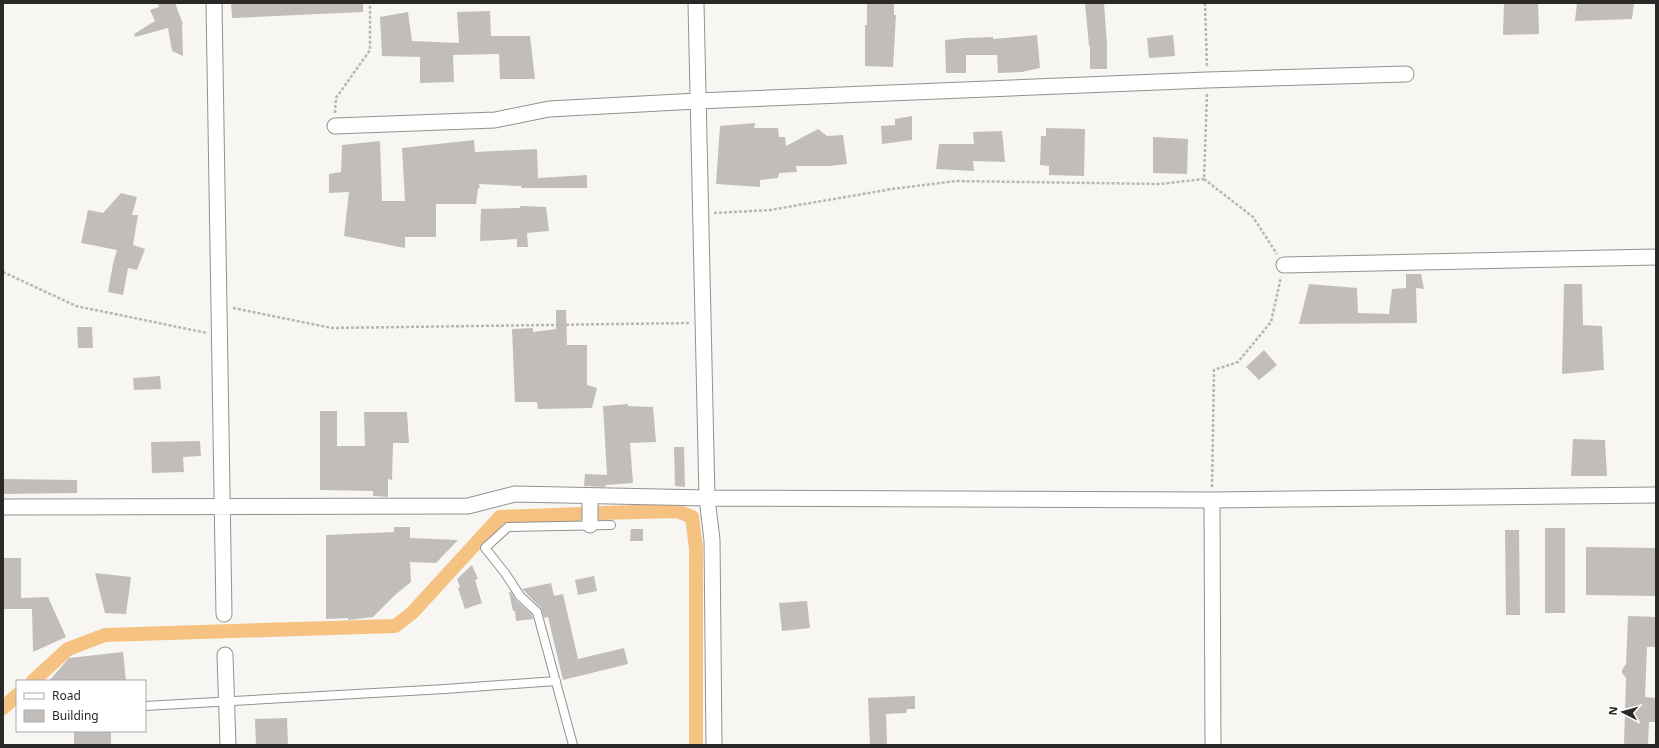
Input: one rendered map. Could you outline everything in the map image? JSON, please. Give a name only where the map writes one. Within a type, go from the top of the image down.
[{"type":"street","points":[[214,3],[224,614]]},
{"type":"street","points":[[696,3],[707,498],[712,540],[714,745]]},
{"type":"street","points":[[335,126],[495,120],[549,109],[697,101],[1207,80],[1406,74]]},
{"type":"street","points":[[1284,265],[1656,257]]},
{"type":"street","points":[[3,507],[468,506],[515,494],[707,498],[1212,500],[1656,495]]},
{"type":"street","points":[[590,496],[590,525]]},
{"type":"street","points":[[1212,500],[1213,745]]},
{"type":"street","points":[[225,655],[228,745]]},
{"type":"lane","points":[[573,745],[537,612],[520,596],[505,573],[485,548],[508,527],[611,525]]},
{"type":"lane","points":[[146,706],[556,681]]},
{"type":"path","points":[[335,126],[336,98],[370,50],[370,3]]},
{"type":"path","points":[[1204,179],[1207,80],[1205,3]]},
{"type":"path","points":[[700,214],[770,210],[892,189],[956,181],[1160,184],[1204,179],[1253,217],[1284,265],[1271,322],[1238,362],[1214,370],[1212,500]]},
{"type":"path","points":[[3,272],[76,306],[219,336]]},
{"type":"path","points":[[218,305],[332,328],[703,323]]},
{"type":"building","points":[[158,3],[175,3],[183,24],[183,56],[172,51],[168,28],[135,37],[134,34],[155,21],[150,10],[159,7]]},
{"type":"building","points":[[231,3],[363,3],[363,12],[232,18]]},
{"type":"building","points":[[867,3],[894,3],[894,15],[896,15],[893,67],[865,66],[865,25],[867,25]]},
{"type":"building","points":[[1085,3],[1104,3],[1107,69],[1090,69],[1090,46]]},
{"type":"building","points":[[1504,3],[1538,3],[1539,34],[1503,35]]},
{"type":"building","points":[[1577,3],[1634,3],[1632,19],[1575,21]]},
{"type":"building","points":[[490,11],[491,36],[530,36],[535,79],[500,79],[499,54],[453,55],[454,82],[420,83],[420,57],[382,56],[380,17],[408,12],[412,41],[459,43],[457,12]]},
{"type":"building","points":[[1037,35],[1040,68],[1022,72],[998,73],[997,55],[966,55],[966,73],[946,73],[945,40],[993,37],[993,39]]},
{"type":"building","points":[[1173,35],[1175,56],[1149,58],[1147,38]]},
{"type":"building","points":[[912,116],[912,140],[882,144],[881,126],[895,125],[895,119]]},
{"type":"building","points":[[755,123],[754,128],[778,128],[779,137],[785,137],[786,146],[818,129],[827,136],[843,135],[847,164],[829,166],[796,166],[797,172],[779,173],[778,178],[760,180],[760,187],[716,184],[720,126]]},
{"type":"building","points":[[1046,128],[1085,129],[1084,176],[1049,175],[1049,166],[1040,165],[1041,136],[1046,136]]},
{"type":"building","points":[[1002,131],[1005,162],[973,161],[974,171],[936,169],[939,144],[974,144],[973,132]]},
{"type":"building","points":[[1153,137],[1188,139],[1187,174],[1153,173]]},
{"type":"building","points":[[474,140],[475,152],[537,149],[538,178],[587,175],[587,188],[521,188],[521,186],[479,184],[480,188],[478,188],[476,204],[436,204],[436,237],[405,237],[405,248],[344,236],[349,192],[329,193],[329,174],[341,172],[342,145],[380,141],[382,201],[405,201],[402,148]]},
{"type":"building","points":[[121,193],[137,197],[132,215],[138,215],[133,245],[145,249],[137,270],[128,268],[123,295],[108,292],[117,250],[81,243],[88,210],[103,213]]},
{"type":"building","points":[[520,206],[546,207],[549,231],[527,233],[528,247],[517,247],[517,239],[480,241],[481,209],[520,208]]},
{"type":"building","points":[[1406,274],[1421,274],[1424,289],[1416,288],[1417,323],[1299,324],[1309,284],[1357,288],[1358,313],[1389,314],[1392,289],[1406,288]]},
{"type":"building","points":[[1564,284],[1582,284],[1583,325],[1602,326],[1604,370],[1562,374]]},
{"type":"building","points":[[556,310],[566,310],[567,345],[587,345],[587,385],[597,388],[592,408],[538,409],[537,402],[515,402],[512,329],[533,328],[533,332],[556,329]]},
{"type":"building","points":[[77,327],[92,327],[93,348],[78,348]]},
{"type":"building","points":[[1264,350],[1277,365],[1259,380],[1246,367]]},
{"type":"building","points":[[160,376],[161,389],[134,390],[133,378]]},
{"type":"building","points":[[628,404],[628,406],[653,407],[656,442],[630,443],[633,483],[606,485],[605,487],[584,486],[585,474],[607,475],[603,406]]},
{"type":"building","points":[[320,411],[337,411],[337,446],[365,446],[364,412],[407,412],[409,443],[393,443],[392,480],[388,479],[388,497],[373,496],[373,491],[320,490]]},
{"type":"building","points":[[1573,439],[1605,440],[1607,476],[1571,476]]},
{"type":"building","points":[[200,441],[201,456],[183,457],[184,472],[152,473],[151,442]]},
{"type":"building","points":[[674,447],[684,447],[685,487],[675,486]]},
{"type":"building","points":[[3,479],[77,480],[77,493],[3,494]]},
{"type":"building","points":[[394,527],[410,527],[410,538],[458,540],[436,563],[410,562],[411,582],[396,594],[373,617],[348,620],[348,618],[326,619],[326,535],[394,532]]},
{"type":"building","points":[[1545,528],[1565,528],[1565,613],[1545,613]]},
{"type":"building","points":[[631,529],[643,529],[643,541],[630,541]]},
{"type":"building","points":[[1505,530],[1519,530],[1520,615],[1506,615]]},
{"type":"building","points":[[1586,547],[1656,548],[1656,596],[1586,595]]},
{"type":"building","points":[[3,558],[21,558],[21,598],[48,597],[66,637],[33,652],[32,609],[3,609]]},
{"type":"building","points":[[472,565],[478,579],[475,580],[482,603],[465,609],[458,588],[460,587],[457,579]]},
{"type":"building","points":[[95,573],[131,577],[126,614],[105,613]]},
{"type":"building","points":[[594,576],[597,591],[578,595],[575,580]]},
{"type":"building","points":[[551,583],[554,596],[563,594],[578,659],[624,648],[628,664],[563,680],[548,617],[544,618],[541,608],[522,589]]},
{"type":"building","points":[[509,592],[511,592],[516,600],[532,615],[533,619],[516,621],[515,611],[513,611]]},
{"type":"building","points":[[807,601],[810,628],[782,631],[779,603]]},
{"type":"building","points":[[1628,616],[1656,617],[1656,647],[1647,647],[1645,697],[1656,698],[1656,722],[1649,722],[1648,745],[1624,745],[1626,678],[1622,673],[1622,670],[1626,664]]},
{"type":"building","points":[[123,652],[126,680],[50,680],[69,658]]},
{"type":"building","points":[[915,696],[915,709],[907,709],[906,713],[886,714],[887,744],[870,745],[868,698]]},
{"type":"building","points":[[287,718],[288,745],[256,745],[255,719]]},
{"type":"building","points":[[74,732],[111,732],[111,745],[74,745]]},
{"type":"waterway","points":[[600,513],[677,511],[692,517],[696,548],[696,745]]},
{"type":"waterway","points":[[34,680],[68,649],[105,635],[395,626],[412,613],[500,517],[579,514]]},
{"type":"waterway","points":[[3,708],[16,696]]}]
